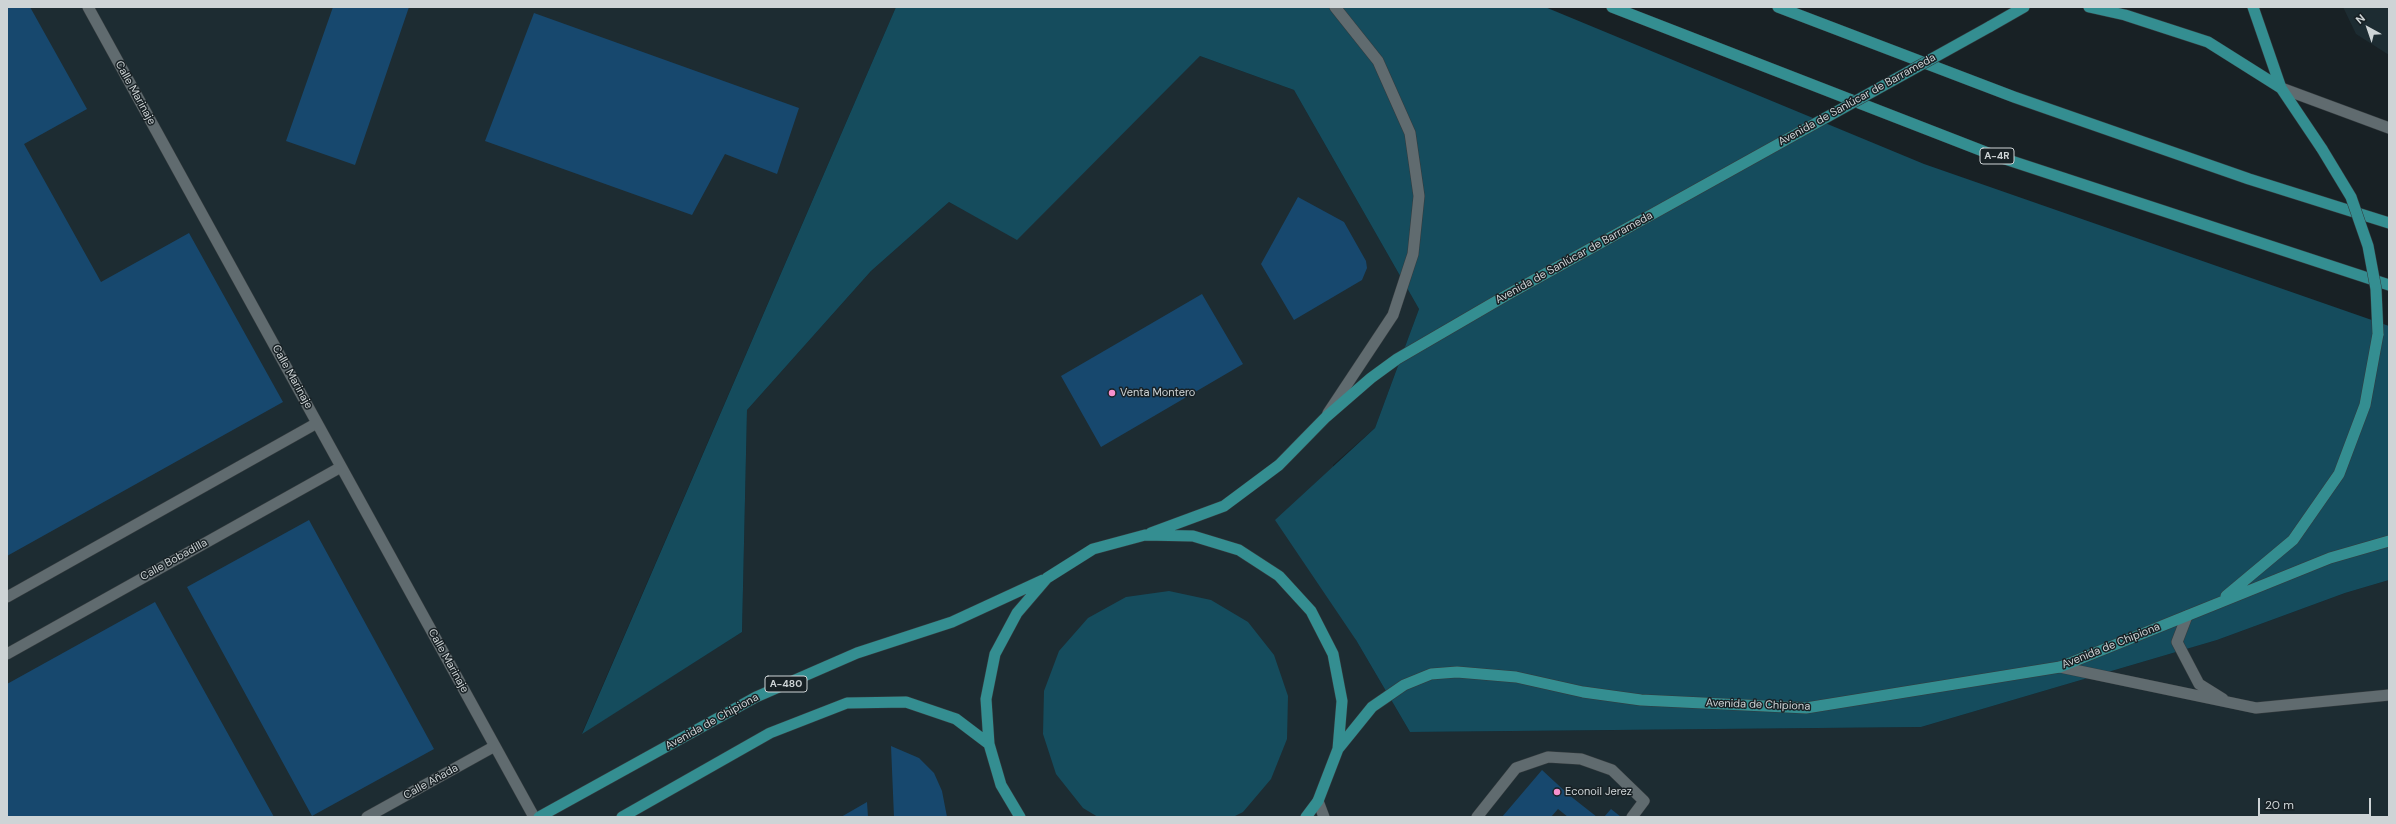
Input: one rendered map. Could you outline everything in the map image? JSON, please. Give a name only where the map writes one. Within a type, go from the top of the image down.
[{"type":"main road","name":"A-4R","points":[[1612,7],[1993,155],[2389,285]]},
{"type":"main road","points":[[1778,7],[2021,99],[2249,179],[2389,223]]},
{"type":"main road","name":"Avenida de Sanlúcar de Barrameda","points":[[1145,535],[1224,506],[1279,465],[1326,417],[1371,378],[1454,325],[2024,7]]},
{"type":"main road","points":[[2089,7],[2126,15],[2208,42],[2282,88]]},
{"type":"main road","points":[[2218,603],[2293,540],[2339,474],[2365,405],[2378,334],[2376,289],[2368,246],[2351,197],[2282,88],[2253,7]]},
{"type":"main road","points":[[1020,817],[1001,785],[988,744],[986,699],[995,654],[1017,613],[1047,578],[1093,549],[1145,535],[1193,536],[1239,550],[1279,576],[1311,611],[1333,654],[1342,702],[1338,749],[1318,801],[1306,817]]},
{"type":"main road","name":"Avenida de Chipiona","points":[[1338,749],[1372,707],[1404,685],[1431,674],[1457,672],[1516,677],[1583,692],[1641,700],[1806,708],[2060,667],[2330,558],[2389,541]]},
{"type":"main road","name":"Avenida de Chipiona","points":[[539,817],[756,697],[857,653],[952,622],[1047,578]]},
{"type":"main road","points":[[622,817],[770,732],[847,703],[906,702],[956,719],[988,744]]},
{"type":"street","name":"Calle Marinaje","points":[[88,7],[534,817]]},
{"type":"street","points":[[1326,417],[1393,315],[1413,254],[1419,196],[1410,133],[1378,61],[1335,7]]},
{"type":"street","points":[[2282,88],[2389,128]]},
{"type":"street","points":[[7,597],[317,423]]},
{"type":"street","name":"Calle Bobadilla","points":[[7,654],[341,466]]},
{"type":"street","points":[[2187,616],[2177,642],[2199,684],[2228,702]]},
{"type":"street","points":[[2060,667],[2256,708],[2389,695]]},
{"type":"street","name":"Calle Añada","points":[[367,817],[495,746]]},
{"type":"street","points":[[1477,817],[1516,768],[1548,757],[1581,759],[1612,770],[1644,801],[1632,817]]},
{"type":"street","points":[[1318,801],[1324,817]]},
{"type":"shaded area","points":[[7,7],[896,7],[582,733],[742,632],[747,410],[871,271],[949,202],[1017,239],[1200,56],[1294,90],[1419,309],[1375,428],[1333,465],[1356,640],[1410,732],[1921,727],[2217,640],[2345,593],[2389,580],[2389,817],[7,817]]},
{"type":"shaded area","points":[[896,7],[1545,7],[1924,164],[2389,326],[2389,580],[2345,593],[2217,640],[1921,727],[1410,732],[1356,640],[1275,520],[1375,428],[1419,309],[1294,90],[1200,56],[1017,240],[949,202],[871,271],[747,410],[742,632],[582,734]]},
{"type":"shaded area","points":[[2343,7],[2389,7],[2389,55],[2356,34]]},
{"type":"shaded area","points":[[1169,591],[1211,600],[1248,622],[1274,655],[1288,696],[1287,739],[1271,779],[1243,812],[1233,817],[1098,817],[1083,808],[1056,774],[1043,734],[1044,691],[1059,651],[1088,618],[1126,597]]},
{"type":"building","points":[[7,7],[30,7],[87,109],[24,144],[101,282],[189,233],[283,402],[7,556]]},
{"type":"building","points":[[333,7],[409,7],[355,165],[286,141]]},
{"type":"building","points":[[534,13],[799,108],[777,174],[725,154],[692,215],[485,141]]},
{"type":"building","points":[[1298,197],[1344,222],[1366,261],[1367,268],[1362,280],[1294,320],[1261,264]]},
{"type":"building","points":[[1202,294],[1243,364],[1101,447],[1061,376]]},
{"type":"building","points":[[309,520],[434,749],[312,816],[187,587]]},
{"type":"building","points":[[155,602],[274,817],[7,817],[7,684]]},
{"type":"building","points":[[891,746],[919,758],[934,773],[942,791],[947,817],[894,817]]},
{"type":"building","points":[[1542,770],[1569,795],[1597,817],[1568,817],[1558,809],[1551,817],[1502,817]]},
{"type":"building","points":[[867,802],[868,817],[841,817]]},
{"type":"building","points":[[1611,809],[1621,817],[1604,817]]},
{"type":"place","name":"Venta Montero","points":[[1112,393]]},
{"type":"place","name":"Econoil Jerez","points":[[1557,792]]}]
